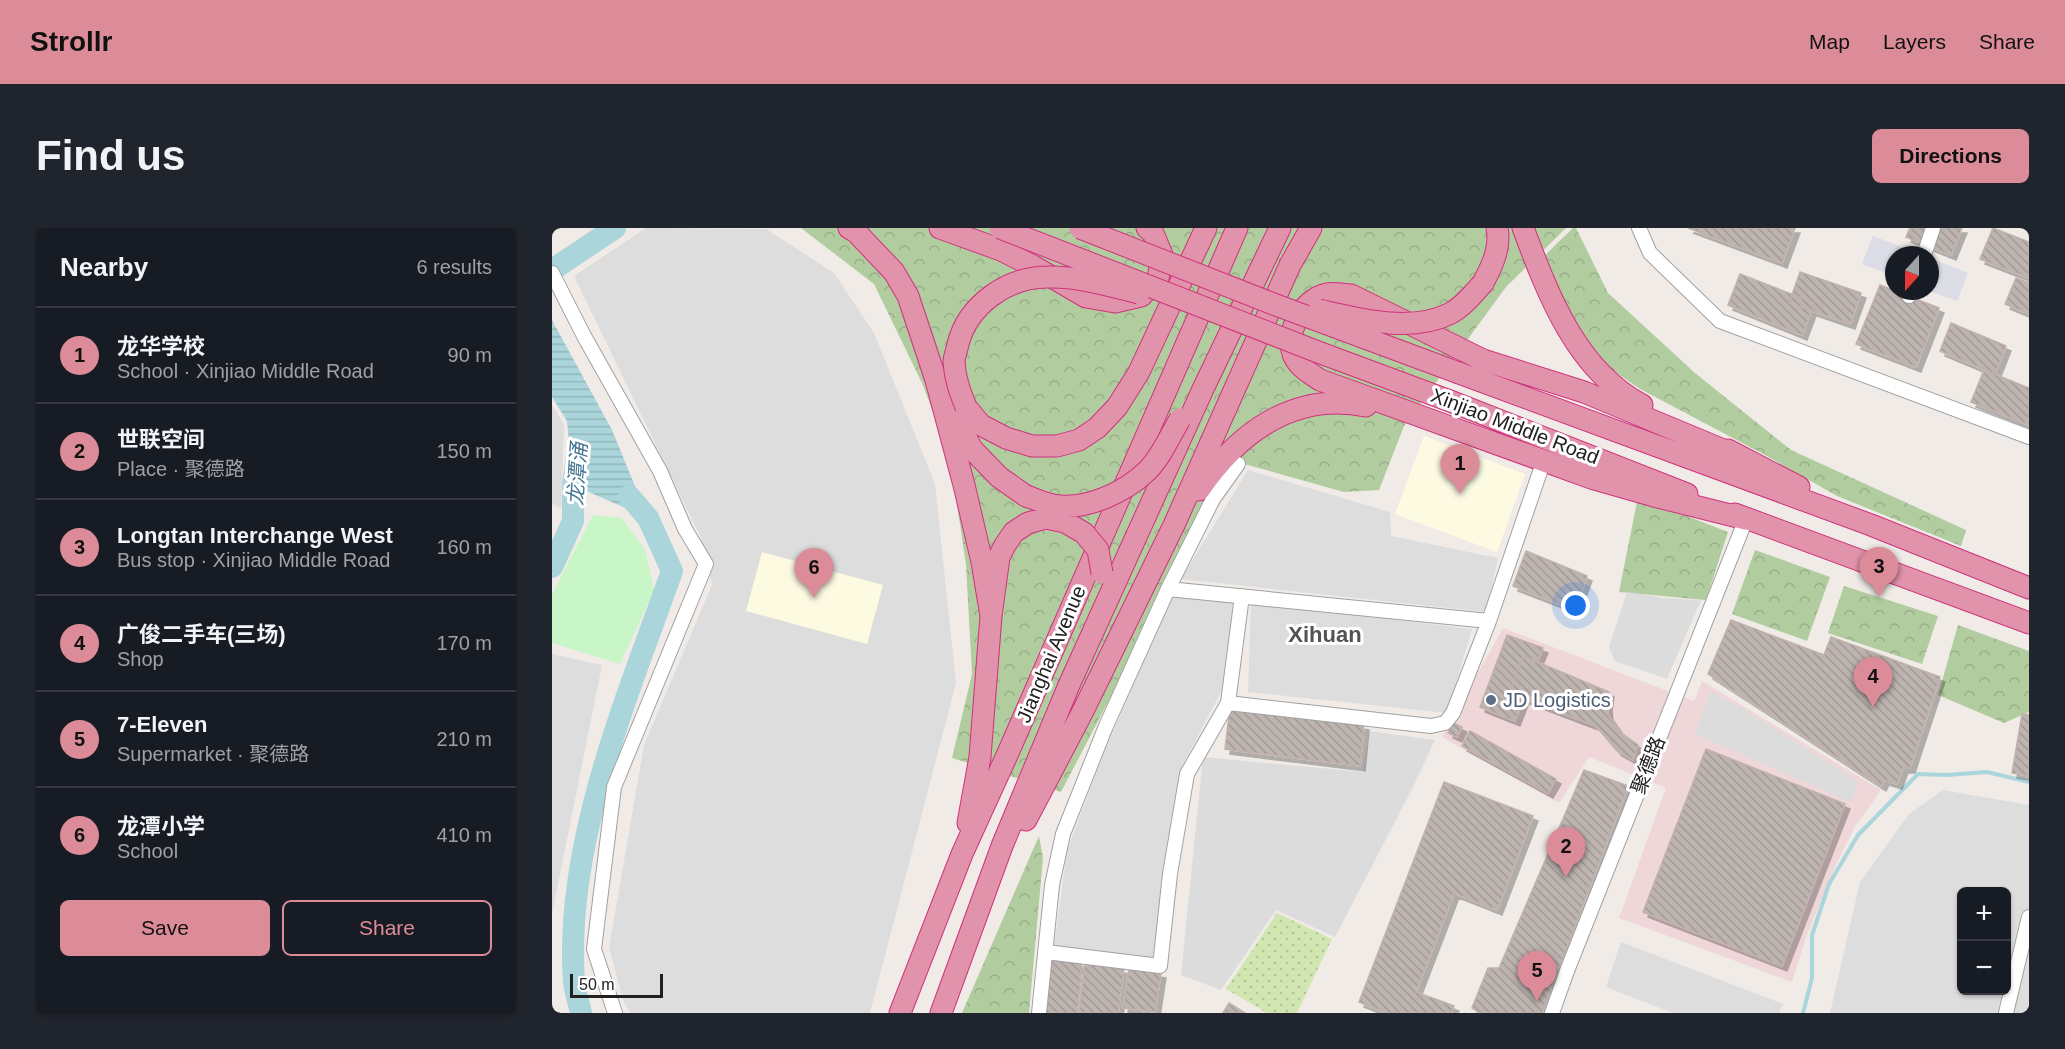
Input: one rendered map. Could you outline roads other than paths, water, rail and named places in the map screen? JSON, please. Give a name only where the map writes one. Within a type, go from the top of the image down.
[{"type":"highway","points":[[849,228],[856,232],[894,272],[908,296],[936,380],[980,550],[991,616]]},
{"type":"highway","points":[[940,228],[1001,250],[1086,297],[1115,303],[1141,296],[1158,279],[1162,255],[1153,233],[1147,228]]},
{"type":"highway","name":"Xinjiao Middle Road","points":[[1000,228],[1212,304],[1746,519],[2029,624]]},
{"type":"highway","name":"Xinjiao Middle Road","points":[[1080,228],[1240,300],[1459,373],[1871,525],[2029,588]]},
{"type":"highway","points":[[1206,228],[1139,372],[1118,407],[1097,428],[1079,440],[1057,446],[1032,446],[1006,438],[981,424],[966,407],[957,387],[954,361],[967,321],[989,298],[1004,287],[1024,279],[1048,277],[1090,282],[1212,304]]},
{"type":"highway","points":[[1212,304],[1237,228]]},
{"type":"highway","points":[[1212,304],[1245,228]]},
{"type":"highway","points":[[936,380],[972,449],[999,477],[1026,496],[1054,505],[1074,505],[1101,500],[1126,487],[1148,470],[1180,419],[1240,300],[1280,228]]},
{"type":"highway","points":[[982,903],[1082,713],[1174,525],[1290,265],[1311,228]]},
{"type":"highway","points":[[1240,300],[1376,321],[1405,323],[1430,321],[1450,314],[1484,283],[1494,260],[1497,228]]},
{"type":"highway","points":[[1523,228],[1545,285],[1565,327],[1593,364],[1627,397],[1871,525]]},
{"type":"highway","points":[[1740,457],[1584,392],[1483,360],[1351,296],[1328,293],[1303,309],[1295,324],[1291,339],[1293,355],[1304,369],[1320,380],[1594,479],[1746,519]]},
{"type":"highway","name":"Jianghai Avenue","points":[[941,1013],[1002,846],[1090,635],[1240,300]]},
{"type":"highway","name":"Jianghai Avenue","points":[[900,1013],[962,854],[1212,304]]},
{"type":"highway","points":[[1174,525],[1209,476],[1245,437],[1266,422],[1287,412],[1334,402],[1352,403],[1414,417],[1469,433]]},
{"type":"highway","points":[[962,854],[980,757],[991,616],[999,557],[1014,532],[1029,523],[1046,518],[1065,522],[1084,533],[1098,550],[1102,573],[1099,600],[1090,635]]},
{"type":"street","points":[[1639,228],[1650,253],[1720,321],[2029,437]]},
{"type":"street","points":[[1927,246],[1934,228]]},
{"type":"street","points":[[554,277],[660,471],[685,529],[706,564],[614,788],[594,949],[615,1013]]},
{"type":"street","points":[[1228,703],[1431,726],[1445,723],[1452,713],[1489,621],[1544,460]]},
{"type":"street","points":[[1039,1013],[1052,885],[1063,834],[1106,726],[1168,589],[1213,499],[1238,464]]},
{"type":"street","name":"聚德路","points":[[1552,1013],[1746,519]]},
{"type":"street","points":[[1168,589],[1489,621]]},
{"type":"street","points":[[1046,952],[1160,966],[1170,874],[1187,774],[1228,703],[1242,596]]},
{"type":"street","points":[[2006,1013],[2029,917]]},
{"type":"water","points":[[552,320],[612,430],[648,518],[573,485],[567,421],[552,397]]},
{"type":"waterway","points":[[552,270],[615,228]]},
{"type":"waterway","name":"龙潭涌","points":[[552,567],[573,521],[573,485],[577,456]]},
{"type":"waterway","points":[[581,1013],[574,982],[573,930],[579,877],[589,825],[602,772],[672,571],[648,518],[629,496]]},
{"type":"waterway","points":[[1803,1013],[1812,978],[1812,935],[1829,884],[1858,835],[1918,774],[1947,775],[1987,772],[2029,782]]},
{"type":"place","name":"龙华学校","points":[[1460,494]]},
{"type":"place","name":"Longtan Interchange West","points":[[1879,597]]},
{"type":"place","name":"龙潭小学","points":[[814,598]]},
{"type":"place","name":"JD Logistics","points":[[1491,700]]},
{"type":"place","name":"广俊二手车(三场)","points":[[1873,707]]},
{"type":"place","name":"世联空间","points":[[1566,877]]},
{"type":"place","name":"7-Eleven","points":[[1537,1001]]},
{"type":"district","name":"Xihuan","points":[[1325,634]]}]
